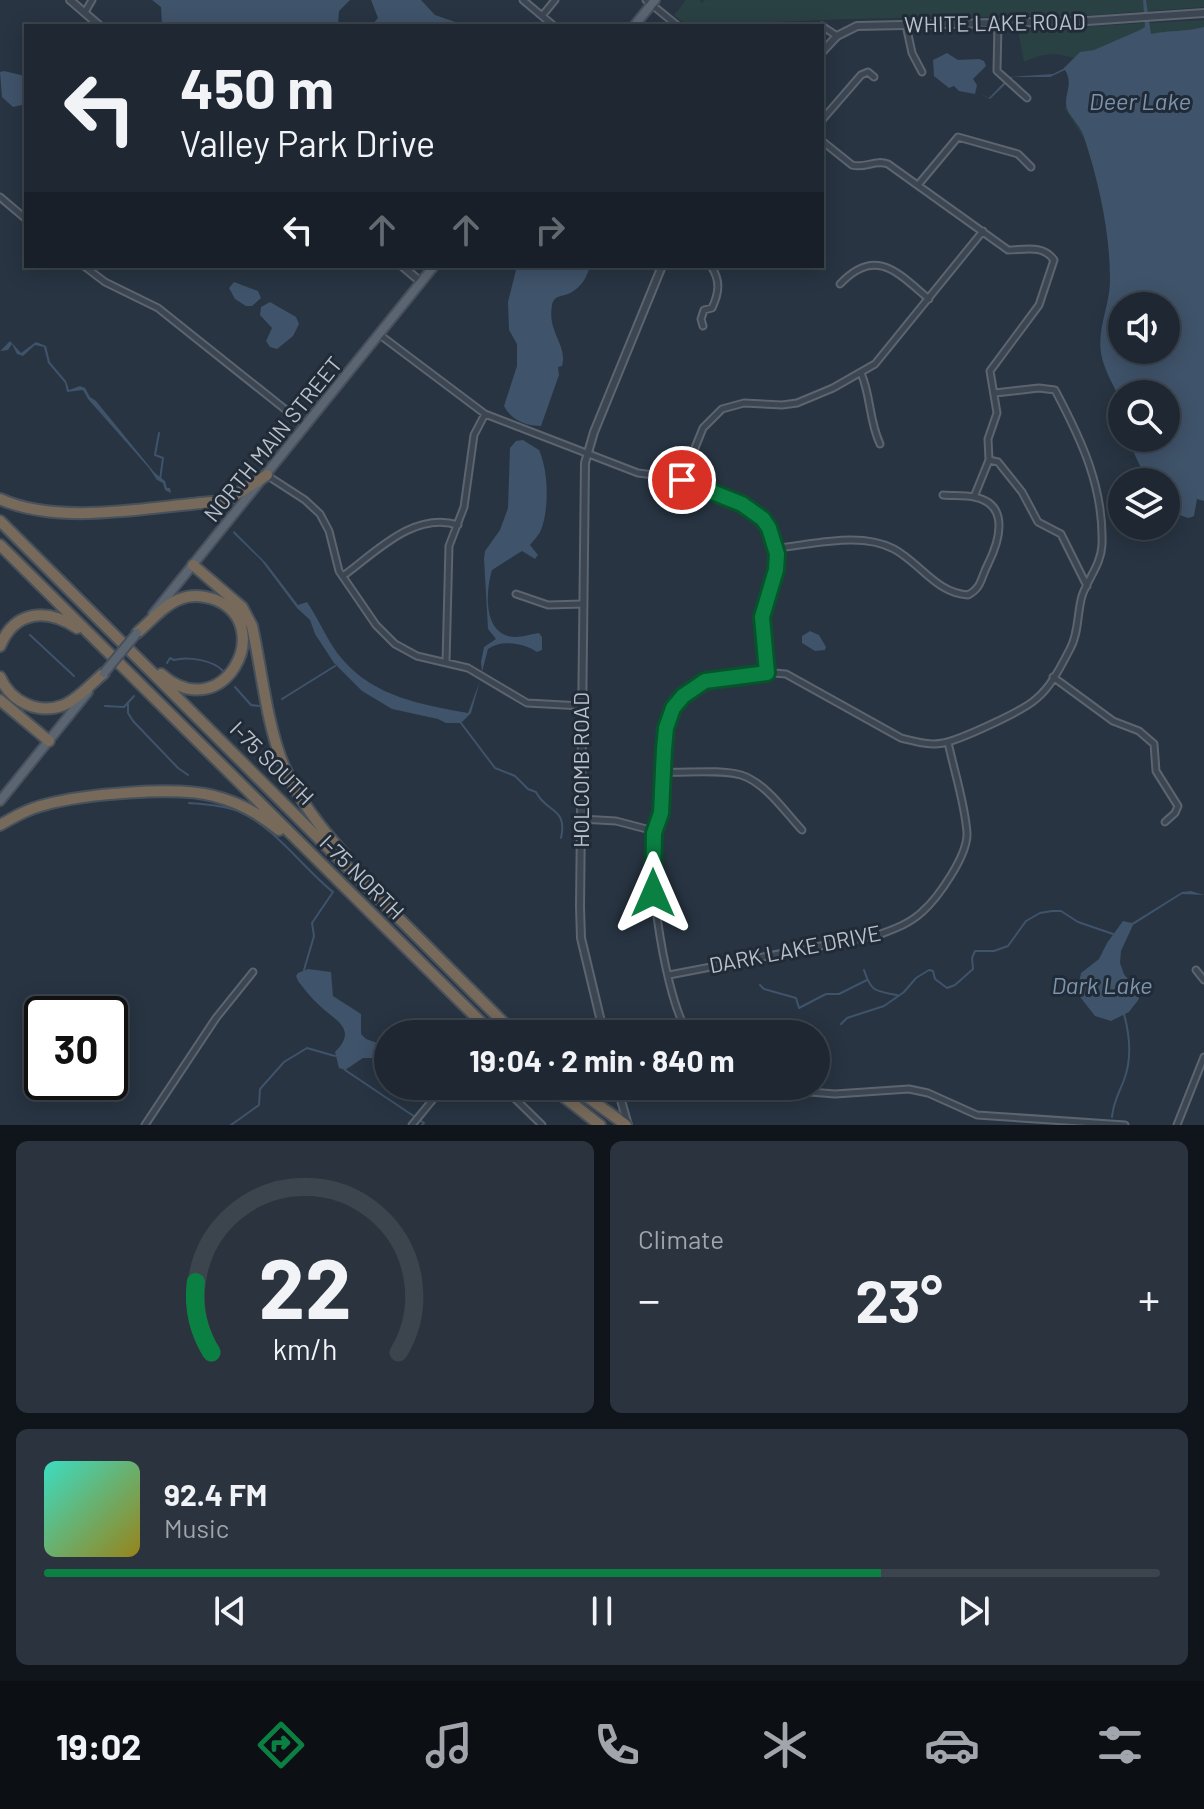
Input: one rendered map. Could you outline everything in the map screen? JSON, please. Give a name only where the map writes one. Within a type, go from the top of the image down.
[{"type":"highway","points":[[0,499],[28,509],[60,514],[212,502],[234,497],[267,475]]},
{"type":"highway","name":"I-75 SOUTH","points":[[0,521],[501,1020]]},
{"type":"highway","name":"I-75 NORTH","points":[[0,545],[479,1020]]},
{"type":"highway","points":[[193,565],[234,599],[249,617],[280,755],[299,796],[322,829],[405,922]]},
{"type":"highway","points":[[134,655],[170,682],[196,689],[210,688],[229,676],[242,653],[242,633],[237,619],[220,602],[203,597],[177,600],[137,633]]},
{"type":"highway","points":[[0,646],[12,626],[21,620],[47,614],[63,618],[99,644]]},
{"type":"highway","points":[[0,677],[5,688],[24,704],[46,708],[71,700],[104,673]]},
{"type":"highway","points":[[0,700],[49,741]]},
{"type":"highway","points":[[0,825],[25,811],[58,802],[157,792],[203,793],[229,800],[257,814],[339,882]]},
{"type":"highway","points":[[568,1100],[600,1125]]},
{"type":"highway","points":[[592,1100],[627,1125]]},
{"type":"main road","points":[[635,24],[651,2]]},
{"type":"main road","name":"NORTH MAIN STREET","points":[[0,801],[432,268]]},
{"type":"street","points":[[70,0],[98,24]]},
{"type":"street","points":[[85,12],[92,0]]},
{"type":"street","points":[[523,0],[552,24]]},
{"type":"street","points":[[542,16],[555,0]]},
{"type":"street","points":[[651,2],[676,24]]},
{"type":"street","name":"WHITE LAKE ROAD","points":[[837,36],[857,26],[1147,18],[1204,13]]},
{"type":"street","points":[[998,23],[996,65],[1027,98]]},
{"type":"street","points":[[906,25],[912,53],[922,72]]},
{"type":"street","points":[[824,27],[837,36],[824,50]]},
{"type":"street","points":[[824,118],[861,75],[868,72],[874,77]]},
{"type":"street","points":[[918,185],[958,137],[1018,154],[1031,167]]},
{"type":"street","points":[[824,143],[858,167],[883,162],[1008,250],[1023,248],[1047,253],[1054,260],[1039,305],[990,371],[997,402],[995,419],[988,439],[989,460],[974,497]]},
{"type":"street","points":[[0,197],[24,217]]},
{"type":"street","points":[[682,480],[703,428],[722,409],[744,403],[797,403],[861,373],[882,357],[983,231]]},
{"type":"street","points":[[840,284],[862,266],[880,264],[894,271],[929,299]]},
{"type":"street","points":[[87,268],[105,282],[158,308],[307,426]]},
{"type":"street","points":[[404,268],[421,282]]},
{"type":"street","name":"HOLCOMB ROAD","points":[[601,1020],[581,938],[580,819],[587,454],[661,268]]},
{"type":"street","points":[[703,326],[701,319],[704,310],[712,308],[718,295],[719,284],[712,268]]},
{"type":"street","points":[[380,335],[485,414],[638,473],[682,480],[755,511],[769,528],[776,548],[776,570],[762,617],[767,673]]},
{"type":"street","points":[[861,373],[880,444]]},
{"type":"street","points":[[681,1020],[653,893],[654,831],[661,813],[666,728],[673,708],[683,696],[705,681],[716,678],[786,674],[901,738],[930,743],[948,742],[1027,707],[1038,698],[1073,644],[1082,598],[1099,563],[1102,539],[1099,506],[1087,452],[1055,390],[1039,388],[995,393]]},
{"type":"street","points":[[446,662],[449,546],[464,507],[474,435],[485,414]]},
{"type":"street","points":[[989,460],[998,462],[1022,492],[1038,522],[1061,534],[1087,587]]},
{"type":"street","points":[[267,475],[320,514],[329,531],[337,565],[343,576],[376,625],[395,644],[417,656],[477,673],[527,703],[582,706]]},
{"type":"street","points":[[776,548],[839,541],[881,545],[904,556],[935,582],[968,595],[980,585],[999,540],[999,524],[994,509],[986,501],[943,495]]},
{"type":"street","points":[[343,576],[415,525],[437,521],[458,525]]},
{"type":"street","points":[[516,594],[548,605],[583,604]]},
{"type":"street","points":[[1053,677],[1113,721],[1148,737],[1154,744],[1157,752],[1156,771],[1178,806],[1165,822]]},
{"type":"street","name":"DARK LAKE DRIVE","points":[[669,975],[878,935],[921,914],[953,871],[966,840],[948,742]]},
{"type":"street","points":[[664,772],[731,773],[748,778],[764,790],[802,830]]},
{"type":"street","points":[[580,819],[616,821],[654,831]]},
{"type":"street","points":[[1196,970],[1204,980]]},
{"type":"street","points":[[145,1125],[216,1018],[253,972]]},
{"type":"street","points":[[1177,1125],[1204,1057]]},
{"type":"street","points":[[830,1094],[909,1089],[928,1093],[977,1115],[1125,1125]]},
{"type":"street","points":[[412,1125],[433,1100]]},
{"type":"street","points":[[516,1100],[542,1125]]},
{"type":"street","points":[[621,1100],[627,1125]]},
{"type":"green space","points":[[686,0],[702,3],[705,0],[1204,0],[1204,7],[1094,15],[685,24],[674,15]]},
{"type":"green space","points":[[1204,20],[1204,159],[1089,146],[1065,109],[1082,60],[1053,54],[1024,62],[1018,30]]},
{"type":"water","points":[[152,0],[350,0],[339,11],[338,24],[162,24],[161,7]]},
{"type":"water","points":[[371,0],[421,0],[435,15],[461,24],[373,24],[378,18]]},
{"type":"water","name":"Deer Lake","points":[[1143,0],[1146,0],[1151,34],[1204,27],[1204,501],[1197,499],[1194,516],[1189,518],[1180,514],[1180,468],[1142,468],[1134,452],[1180,452],[1180,380],[1110,380],[1100,343],[1108,299],[1108,364],[1180,364],[1180,292],[1109,292],[1106,226],[1099,190],[1084,137],[1066,106],[1069,81],[1065,70],[1050,77],[1013,77],[990,99],[979,93],[989,98],[1009,77],[1053,74],[1063,69],[1080,52],[1094,50],[1145,27]]},
{"type":"water","points":[[947,53],[958,60],[984,61],[986,66],[973,79],[977,85],[975,94],[959,91],[954,86],[949,88],[934,76],[933,60]]},
{"type":"water","points":[[0,72],[24,76],[24,104],[13,107],[2,97]]},
{"type":"water","points":[[516,268],[589,268],[579,287],[553,301],[552,323],[563,358],[541,426],[520,421],[504,406],[517,366],[517,344],[509,330],[508,302]]},
{"type":"water","points":[[234,282],[258,291],[261,298],[252,306],[246,306],[235,299],[229,288]]},
{"type":"water","points":[[270,302],[296,317],[299,324],[293,336],[277,349],[270,347],[266,341],[272,328],[260,315],[261,307]]},
{"type":"water","points":[[10,341],[21,353],[36,342],[46,346],[50,362],[66,381],[69,390],[80,386],[85,388],[154,472],[165,481],[171,493],[165,490],[163,483],[157,480],[83,390],[67,392],[65,383],[48,363],[44,347],[35,345],[23,356],[17,354],[12,344],[8,350],[0,351]]},
{"type":"water","points":[[523,440],[539,450],[546,480],[544,522],[530,545],[538,555],[535,559],[522,551],[492,570],[488,608],[494,626],[508,636],[539,633],[542,650],[537,652],[513,643],[493,646],[488,649],[482,672],[484,647],[496,639],[488,629],[485,551],[500,530],[508,508],[510,448],[516,441]]},
{"type":"water","points":[[234,531],[266,563],[298,605],[307,602],[328,639],[356,673],[401,697],[468,713],[480,681],[471,713],[461,723],[446,723],[392,709],[362,691],[334,663],[315,634],[310,620]]},
{"type":"water","points":[[810,631],[819,635],[825,650],[815,651],[802,643],[802,636]]},
{"type":"water","name":"Dark Lake","points":[[1182,892],[1204,895],[1182,894],[1133,925],[1121,951],[1120,963],[1139,999],[1129,1012],[1111,1021],[1095,1016],[1077,993],[1081,973],[1099,959],[1123,921],[1132,923]]},
{"type":"water","points":[[308,969],[331,972],[333,996],[361,1014],[361,1034],[374,1042],[374,1058],[363,1058],[345,1070],[339,1068],[335,1052],[342,1044],[345,1031],[298,981],[298,973]]},
{"type":"waterway","points":[[159,433],[155,455],[163,458],[160,480]]},
{"type":"waterway","points":[[30,635],[74,676]]},
{"type":"waterway","points":[[167,663],[170,658],[193,659],[213,664],[223,671]]},
{"type":"waterway","points":[[282,699],[335,666]]},
{"type":"waterway","points":[[235,687],[251,705],[259,706]]},
{"type":"waterway","points":[[105,706],[124,707],[134,696]]},
{"type":"waterway","points":[[128,704],[128,713],[133,721],[188,775]]},
{"type":"waterway","points":[[461,723],[495,768],[515,776],[559,815],[561,838]]},
{"type":"waterway","points":[[189,803],[226,807],[252,818],[333,892],[312,923],[314,936],[304,970]]},
{"type":"waterway","points":[[841,1024],[847,1018],[884,1006],[929,970],[947,988],[955,985],[973,969],[975,951],[994,951],[1008,946],[1026,921],[1040,913],[1061,911],[1078,922],[1113,934]]},
{"type":"waterway","points":[[864,970],[875,989],[897,995]]},
{"type":"waterway","points":[[760,985],[764,989],[796,998],[799,1008],[826,994],[839,994],[867,980]]},
{"type":"waterway","points":[[1112,1117],[1129,1056],[1124,1014]]},
{"type":"waterway","points":[[231,1125],[259,1105],[260,1089],[284,1062],[307,1048],[335,1056]]},
{"type":"waterway","points":[[345,1070],[424,1123],[422,1125]]},
{"type":"route","points":[[653,893],[654,833],[661,813],[666,728],[673,708],[683,696],[705,681],[767,673],[762,617],[776,570],[776,547],[769,528],[755,511],[682,480]]}]
